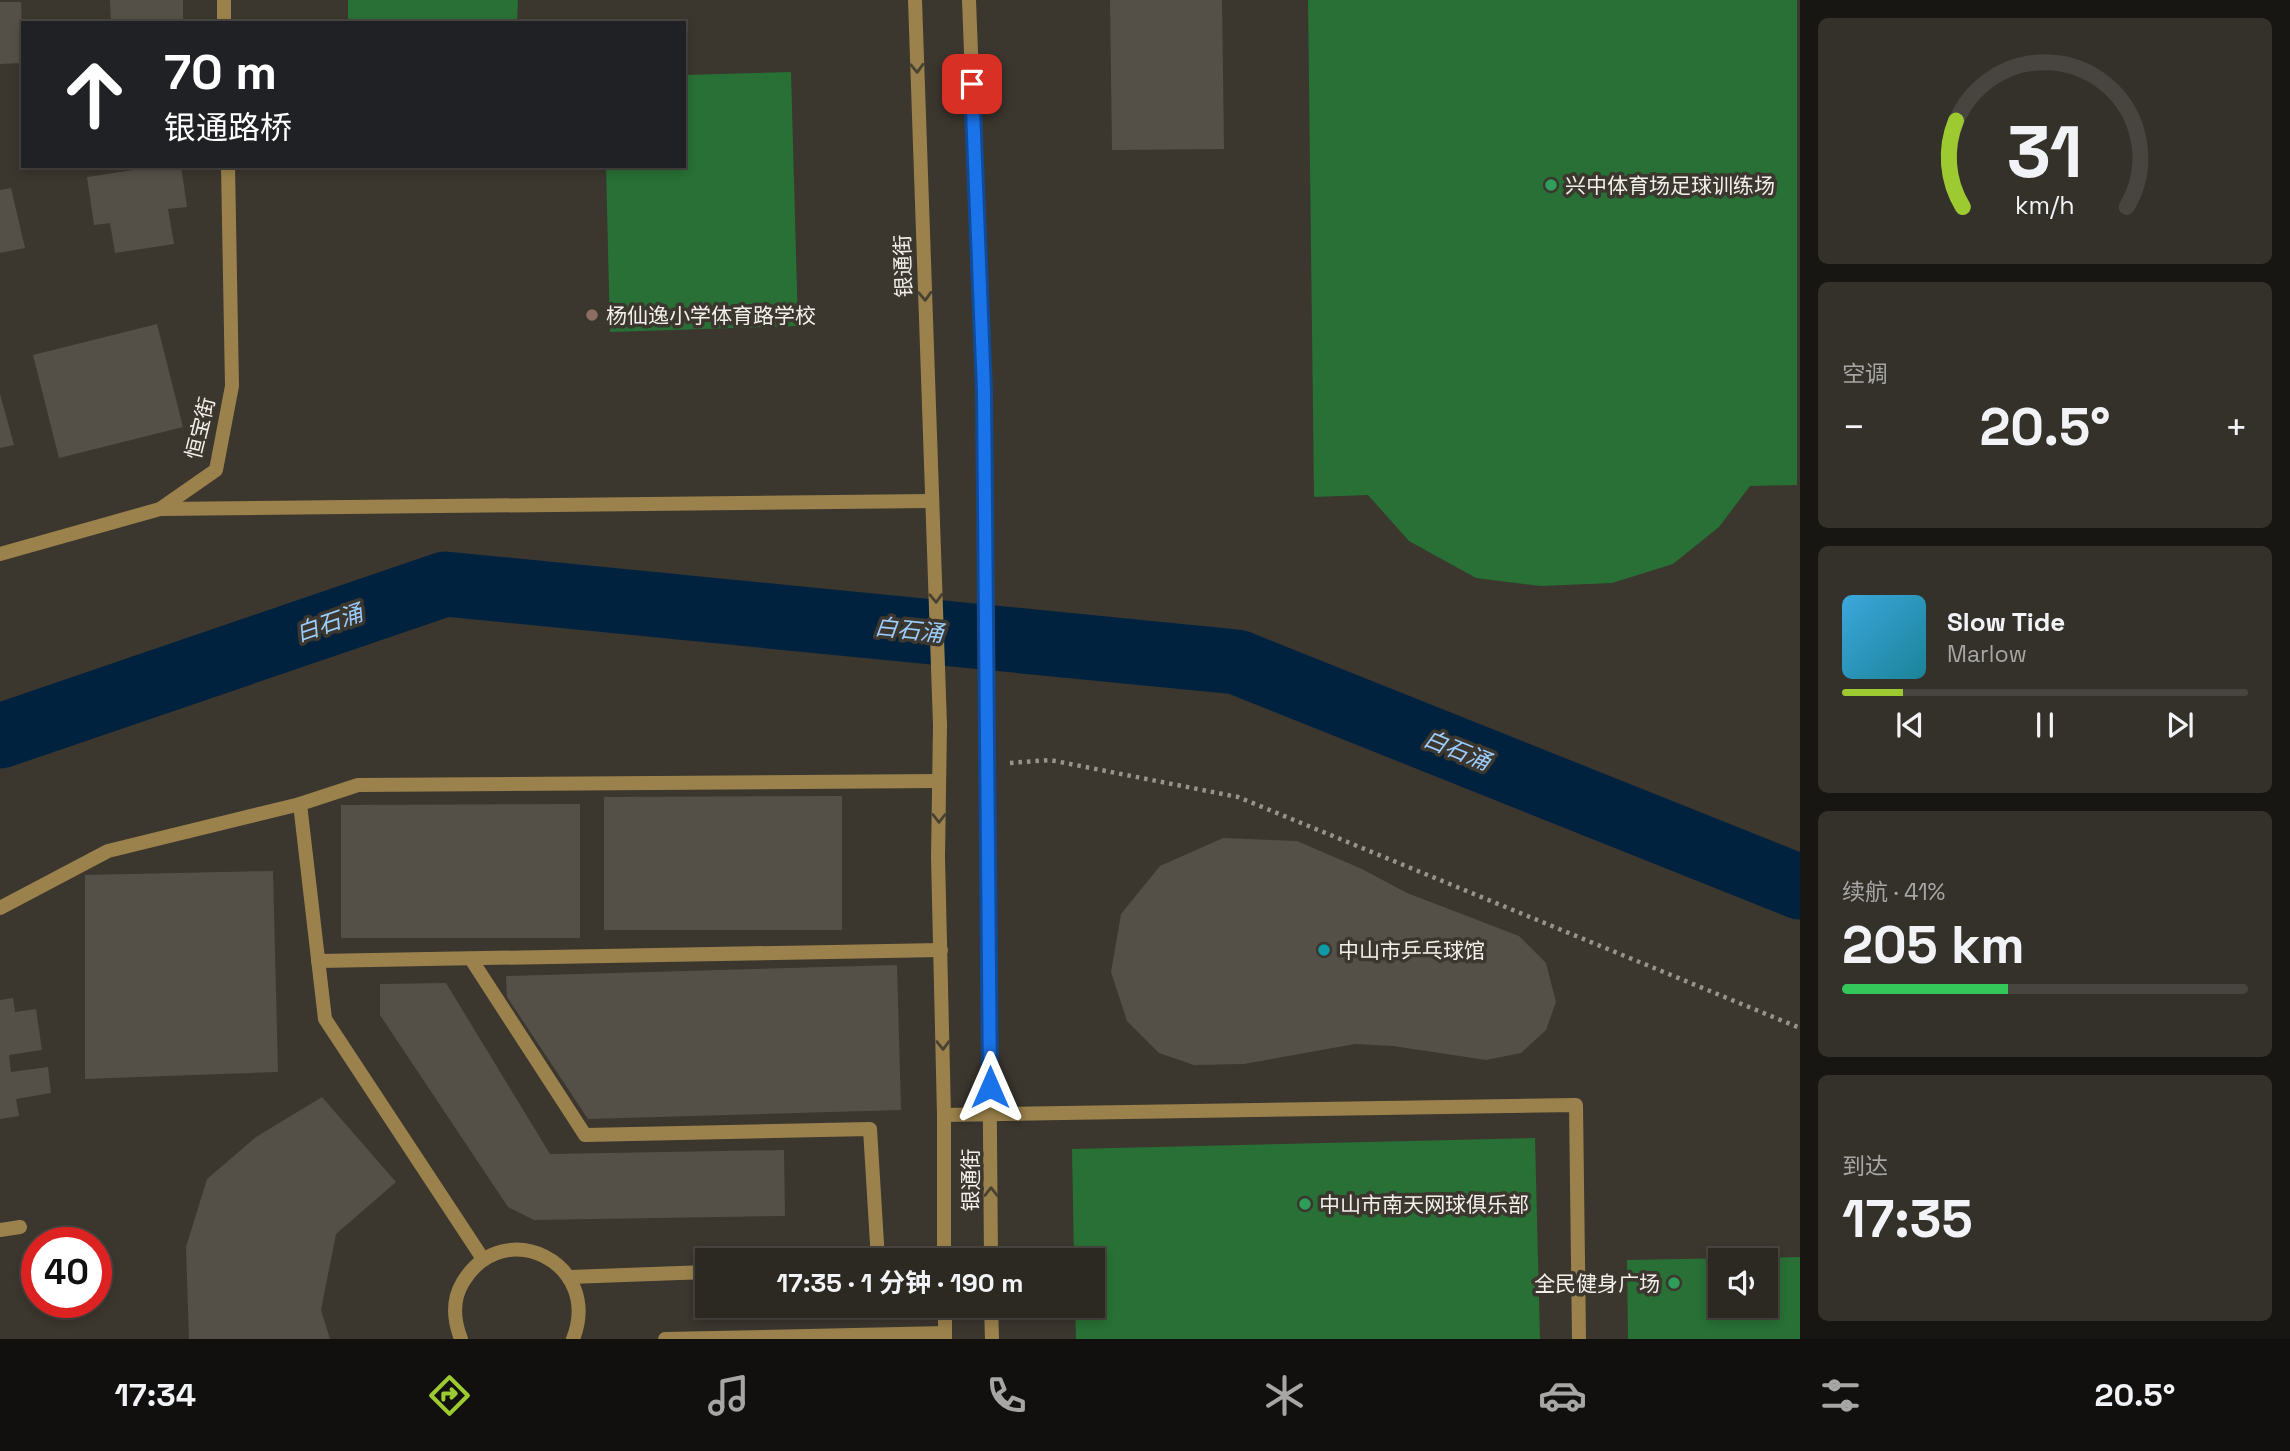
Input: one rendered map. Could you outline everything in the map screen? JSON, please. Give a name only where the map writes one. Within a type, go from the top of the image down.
[{"type":"street","points":[[224,0],[225,21]]},
{"type":"street","name":"银通街","points":[[915,0],[940,725],[938,857],[942,950],[944,1248]]},
{"type":"street","name":"银通街","points":[[969,0],[984,391],[991,1248]]},
{"type":"street","name":"恒宝街","points":[[0,554],[160,509],[216,470],[232,386],[228,168]]},
{"type":"street","points":[[160,509],[931,501]]},
{"type":"street","points":[[0,908],[108,851],[300,804],[358,785],[939,780]]},
{"type":"street","points":[[300,804],[325,1019],[483,1259]]},
{"type":"street","points":[[318,961],[942,950]]},
{"type":"street","points":[[471,959],[585,1136],[870,1129],[876,1248]]},
{"type":"street","points":[[944,1115],[1576,1105],[1579,1339]]},
{"type":"street","points":[[0,1230],[20,1227]]},
{"type":"street","points":[[461,1339],[456,1327],[454,1308],[459,1289],[469,1272],[483,1259],[501,1251],[521,1249],[539,1253],[557,1263],[570,1277],[577,1292],[580,1309],[579,1325],[573,1339]]},
{"type":"street","points":[[570,1277],[695,1272]]},
{"type":"street","points":[[665,1339],[945,1336],[945,1318]]},
{"type":"street","points":[[991,1318],[992,1339]]},
{"type":"path","points":[[988,765],[1050,760],[1238,797],[1800,1028]]},
{"type":"green space","points":[[348,0],[518,0],[517,21],[348,21]]},
{"type":"green space","name":"兴中体育场足球训练场","points":[[1308,0],[1797,0],[1797,485],[1750,486],[1719,527],[1673,564],[1612,583],[1541,586],[1476,578],[1409,541],[1368,495],[1314,497]]},
{"type":"green space","points":[[791,72],[798,326],[610,332],[606,168],[686,168],[686,75]]},
{"type":"green space","name":"中山市南天网球俱乐部","points":[[1535,1138],[1540,1339],[1076,1339],[1075,1318],[1105,1318],[1105,1248],[1074,1248],[1072,1149]]},
{"type":"green space","name":"全民健身广场","points":[[1778,1257],[1800,1257],[1800,1339],[1628,1339],[1627,1260],[1708,1259],[1708,1318],[1778,1318]]},
{"type":"building","points":[[110,0],[183,0],[183,21],[111,21]]},
{"type":"building","points":[[1110,0],[1222,0],[1224,149],[1112,150]]},
{"type":"building","points":[[0,2],[21,2],[21,63],[0,64]]},
{"type":"building","points":[[147,168],[181,168],[187,207],[168,209],[174,244],[115,253],[110,223],[94,225],[87,177]]},
{"type":"building","points":[[11,188],[25,248],[0,253],[0,190]]},
{"type":"building","points":[[157,324],[183,427],[59,458],[33,355]]},
{"type":"building","points":[[0,394],[14,445],[0,448]]},
{"type":"building","points":[[842,796],[842,930],[604,930],[604,797]]},
{"type":"building","points":[[580,804],[580,938],[341,938],[341,805]]},
{"type":"building","name":"中山市乒乓球馆","points":[[1223,838],[1297,841],[1362,869],[1407,893],[1519,936],[1546,963],[1556,1002],[1546,1030],[1521,1053],[1486,1060],[1393,1046],[1355,1044],[1244,1064],[1194,1065],[1159,1053],[1127,1021],[1111,972],[1121,914],[1160,866]]},
{"type":"building","points":[[273,871],[278,1072],[85,1079],[85,875]]},
{"type":"building","points":[[897,965],[901,1110],[588,1119],[507,997],[506,976]]},
{"type":"building","points":[[446,983],[550,1154],[784,1150],[785,1216],[534,1220],[508,1207],[380,1015],[380,984]]},
{"type":"building","points":[[13,998],[15,1012],[36,1009],[42,1050],[9,1055],[11,1072],[48,1067],[51,1093],[16,1099],[19,1116],[0,1119],[0,1000]]},
{"type":"building","points":[[322,1097],[396,1182],[336,1234],[321,1310],[330,1339],[189,1339],[186,1247],[207,1179],[256,1137]]},
{"type":"waterway","name":"白石涌","points":[[0,736],[445,584],[1237,662],[1800,887]]},
{"type":"place","name":"兴中体育场足球训练场","points":[[1551,185]]},
{"type":"place","name":"杨仙逸小学体育路学校","points":[[592,315]]},
{"type":"place","name":"中山市乒乓球馆","points":[[1324,950]]},
{"type":"place","name":"中山市南天网球俱乐部","points":[[1305,1204]]},
{"type":"place","name":"全民健身广场","points":[[1674,1283]]},
{"type":"route","points":[[972,84],[984,391],[990,1087]]}]
